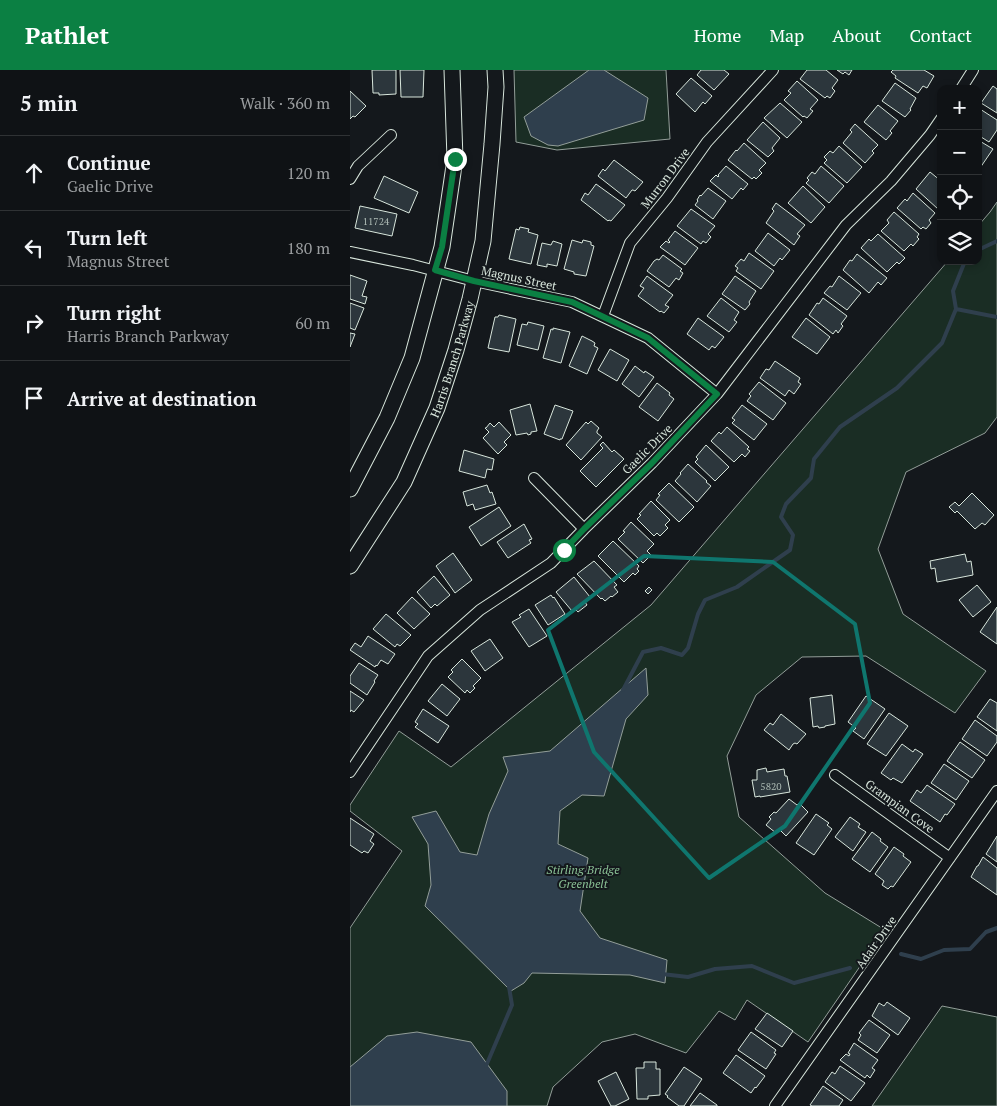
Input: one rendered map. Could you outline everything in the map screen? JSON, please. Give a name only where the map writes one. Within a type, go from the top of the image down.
[{"type":"main road","points":[[350,489],[387,418],[412,358],[442,247],[455,159],[452,70]]},
{"type":"main road","name":"Harris Branch Parkway","points":[[350,566],[404,482],[438,408],[456,350],[483,241],[493,134],[496,87],[495,70]]},
{"type":"street","name":"Murron Drive","points":[[603,316],[630,243],[667,198],[707,142],[773,70]]},
{"type":"street","points":[[964,85],[973,70]]},
{"type":"street","name":"Gaelic Drive","points":[[350,772],[428,656],[480,610],[552,563],[652,463],[717,394],[846,225],[891,181],[937,124]]},
{"type":"street","points":[[350,179],[358,166],[391,135]]},
{"type":"street","name":"Magnus Street","points":[[350,252],[572,302],[648,338],[717,394]]},
{"type":"street","points":[[534,478],[584,529]]},
{"type":"street","name":"Grampian Cove","points":[[835,775],[950,858]]},
{"type":"street","name":"Adair Drive","points":[[775,1106],[997,791]]},
{"type":"highlighted area","points":[[644,556],[773,562],[855,624],[870,703],[785,826],[709,878],[594,752],[548,630]]},
{"type":"green space","points":[[514,70],[666,70],[670,139],[557,150],[516,142]]},
{"type":"green space","name":"Stirling Bridge Greenbelt","points":[[997,202],[997,417],[985,433],[906,472],[878,549],[903,614],[986,671],[955,713],[866,656],[802,657],[756,695],[727,756],[739,817],[825,893],[885,930],[808,1042],[747,1000],[735,1020],[719,1011],[686,1053],[635,1034],[602,1042],[553,1087],[547,1106],[350,1106],[350,928],[402,851],[350,811],[350,805],[399,731],[451,767],[651,605],[945,265],[982,265],[982,221]]},
{"type":"green space","points":[[942,1006],[997,1017],[997,1106],[872,1106]]},
{"type":"water","points":[[589,70],[604,70],[648,98],[644,120],[558,146],[548,145],[531,136],[524,117]]},
{"type":"water","points":[[646,668],[648,695],[626,719],[604,796],[582,795],[560,811],[558,844],[588,858],[580,911],[600,938],[667,960],[665,983],[630,975],[532,973],[524,983],[511,991],[425,906],[431,885],[428,844],[412,817],[436,811],[460,852],[477,855],[489,814],[508,771],[503,757],[550,751]]},
{"type":"water","points":[[417,1032],[471,1042],[507,1091],[507,1106],[350,1106],[350,1067],[387,1036]]},
{"type":"building","points":[[372,70],[396,70],[396,94],[379,95],[379,93],[373,93]]},
{"type":"building","points":[[400,70],[424,70],[423,97],[401,97]]},
{"type":"building","points":[[701,70],[724,70],[729,74],[714,90],[697,75]]},
{"type":"building","points":[[807,70],[826,70],[838,80],[832,88],[835,91],[830,98],[827,96],[825,98],[800,79]]},
{"type":"building","points":[[837,70],[852,70],[849,75]]},
{"type":"building","points":[[893,70],[924,70],[934,76],[927,88],[923,86],[918,93],[895,78],[896,76],[891,72]]},
{"type":"building","points":[[691,78],[712,96],[705,104],[703,102],[695,112],[676,94]]},
{"type":"building","points":[[797,81],[818,100],[810,109],[813,111],[807,118],[803,117],[784,100],[791,93],[788,91]]},
{"type":"building","points":[[895,83],[916,98],[911,110],[905,117],[882,101]]},
{"type":"building","points":[[993,86],[997,89],[997,113],[982,104]]},
{"type":"building","points":[[350,91],[366,106],[355,117],[353,116],[350,119]]},
{"type":"building","points":[[780,103],[802,122],[787,138],[764,118]]},
{"type":"building","points":[[878,105],[898,121],[886,140],[864,122]]},
{"type":"building","points":[[982,110],[997,120],[997,130],[989,142],[982,138]]},
{"type":"building","points":[[763,122],[780,138],[772,148],[774,151],[768,157],[747,140]]},
{"type":"building","points":[[855,124],[878,145],[865,163],[843,143],[852,132],[850,130]]},
{"type":"building","points":[[982,142],[993,149],[982,165]]},
{"type":"building","points":[[744,143],[766,163],[759,170],[762,173],[756,179],[754,177],[752,179],[728,160]]},
{"type":"building","points":[[839,146],[862,167],[847,183],[824,163],[827,160],[824,157],[830,151],[833,153]]},
{"type":"building","points":[[614,160],[643,182],[635,191],[632,190],[626,198],[598,176]]},
{"type":"building","points":[[726,166],[748,184],[743,190],[741,188],[732,199],[710,181],[716,175],[718,177]]},
{"type":"building","points":[[821,166],[844,186],[829,203],[806,183],[809,180],[807,178],[812,172],[815,174]]},
{"type":"building","points":[[930,172],[937,178],[937,208],[916,189]]},
{"type":"building","points":[[384,176],[418,192],[409,213],[374,198]]},
{"type":"building","points":[[596,184],[625,205],[611,221],[608,221],[581,200],[585,193],[588,195]]},
{"type":"building","points":[[803,186],[825,207],[811,223],[788,203]]},
{"type":"building","points":[[708,188],[726,201],[713,219],[695,205],[700,195]]},
{"type":"building","points":[[913,193],[935,213],[929,220],[931,223],[926,229],[923,227],[921,229],[897,208],[905,199],[907,201]]},
{"type":"building","points":[[776,203],[805,225],[797,234],[800,236],[794,245],[766,223],[774,211],[772,209]]},
{"type":"building","points":[[360,206],[397,214],[392,236],[355,228]]},
{"type":"building","points":[[691,209],[715,226],[708,234],[711,237],[706,243],[703,241],[701,244],[677,226]]},
{"type":"building","points":[[894,212],[919,234],[917,237],[919,239],[913,246],[911,244],[904,251],[881,231],[889,223],[887,220]]},
{"type":"building","points":[[520,227],[529,229],[528,232],[538,235],[531,264],[509,259],[516,229],[519,230]]},
{"type":"building","points":[[675,231],[698,248],[685,265],[660,247],[666,241],[670,242],[668,240]]},
{"type":"building","points":[[768,233],[790,250],[774,266],[755,251]]},
{"type":"building","points":[[878,234],[905,258],[899,264],[897,262],[887,272],[861,248],[869,239],[871,241]]},
{"type":"building","points":[[572,240],[582,243],[583,240],[591,242],[591,245],[594,246],[586,276],[574,274],[574,272],[564,269]]},
{"type":"building","points":[[553,241],[562,244],[557,266],[537,265],[542,243],[551,245]]},
{"type":"building","points":[[749,253],[774,271],[761,289],[736,271],[738,268],[735,266],[741,259],[744,261]]},
{"type":"building","points":[[857,254],[887,278],[881,285],[878,282],[869,293],[843,270]]},
{"type":"building","points":[[663,255],[682,269],[680,271],[683,273],[679,280],[676,278],[669,287],[647,271],[654,261],[659,260]]},
{"type":"building","points":[[350,275],[367,281],[362,296],[367,297],[365,304],[350,299]]},
{"type":"building","points":[[647,276],[673,295],[665,305],[669,307],[664,313],[638,296],[644,288],[640,286]]},
{"type":"building","points":[[735,276],[756,291],[745,310],[722,294]]},
{"type":"building","points":[[839,276],[861,293],[847,310],[824,293],[830,286],[832,287]]},
{"type":"building","points":[[721,298],[739,312],[734,320],[737,322],[729,332],[707,316]]},
{"type":"building","points":[[823,298],[847,316],[841,324],[843,326],[838,333],[836,330],[833,334],[809,315]]},
{"type":"building","points":[[350,303],[364,308],[355,330],[350,328]]},
{"type":"building","points":[[499,315],[516,319],[509,352],[488,348],[495,317]]},
{"type":"building","points":[[698,318],[724,337],[715,348],[712,346],[709,350],[687,334]]},
{"type":"building","points":[[806,318],[830,337],[817,354],[792,337]]},
{"type":"building","points":[[528,322],[544,326],[538,350],[517,345],[522,324],[527,325]]},
{"type":"building","points":[[553,328],[570,332],[561,363],[543,358],[551,329],[553,330]]},
{"type":"building","points":[[350,333],[355,334],[350,347]]},
{"type":"building","points":[[582,336],[595,343],[594,346],[598,348],[587,374],[569,366]]},
{"type":"building","points":[[610,349],[629,360],[617,381],[598,370]]},
{"type":"building","points":[[775,361],[800,378],[798,382],[801,384],[794,394],[789,390],[785,396],[760,378]]},
{"type":"building","points":[[635,366],[644,373],[645,371],[654,377],[639,397],[622,384]]},
{"type":"building","points":[[759,382],[786,403],[773,420],[747,401],[751,396],[749,394]]},
{"type":"building","points":[[657,383],[670,393],[669,395],[674,399],[658,421],[639,407]]},
{"type":"building","points":[[530,404],[537,431],[531,432],[528,435],[527,433],[516,435],[510,410]]},
{"type":"building","points":[[555,405],[573,411],[560,440],[544,434]]},
{"type":"building","points":[[742,405],[767,424],[754,440],[732,423],[735,420],[732,418]]},
{"type":"building","points":[[591,421],[599,428],[597,433],[602,437],[581,460],[566,445],[586,422],[588,424]]},
{"type":"building","points":[[499,422],[511,435],[504,442],[507,445],[498,454],[483,438],[489,432],[485,428],[490,423],[494,427]]},
{"type":"building","points":[[727,427],[749,447],[747,449],[750,451],[745,457],[742,454],[734,462],[711,441],[719,432],[721,434]]},
{"type":"building","points":[[603,442],[612,452],[614,450],[624,459],[596,487],[580,471],[603,448],[600,445]]},
{"type":"building","points":[[706,445],[729,467],[715,481],[695,462],[698,459],[696,457]]},
{"type":"building","points":[[464,450],[494,459],[492,470],[487,469],[485,478],[459,471]]},
{"type":"building","points":[[688,464],[711,486],[697,502],[675,481]]},
{"type":"building","points":[[669,483],[694,507],[679,522],[656,500],[660,495],[658,494]]},
{"type":"building","points":[[487,485],[490,493],[492,492],[496,504],[475,510],[473,504],[467,506],[463,492]]},
{"type":"building","points":[[972,493],[994,515],[985,525],[982,523],[975,529],[957,511],[955,513],[949,507],[955,502],[959,506]]},
{"type":"building","points":[[651,501],[670,520],[665,525],[668,528],[660,536],[657,533],[654,536],[637,519]]},
{"type":"building","points":[[499,507],[511,526],[481,546],[469,527]]},
{"type":"building","points":[[631,522],[654,544],[647,551],[651,555],[643,563],[618,539]]},
{"type":"building","points":[[524,524],[532,539],[529,540],[531,543],[508,558],[497,542]]},
{"type":"building","points":[[613,541],[639,566],[637,569],[639,571],[635,575],[633,573],[624,582],[598,556]]},
{"type":"building","points":[[453,553],[472,580],[455,593],[436,566]]},
{"type":"building","points":[[965,554],[967,562],[971,561],[973,575],[937,582],[935,568],[931,569],[930,561]]},
{"type":"building","points":[[594,561],[617,585],[614,587],[618,592],[605,601],[577,574]]},
{"type":"building","points":[[434,576],[450,595],[437,606],[435,604],[431,608],[417,592]]},
{"type":"building","points":[[574,577],[590,597],[585,602],[587,605],[578,612],[575,609],[572,611],[556,592]]},
{"type":"building","points":[[977,585],[991,602],[973,617],[959,600]]},
{"type":"building","points":[[649,587],[652,590],[648,594],[645,591]]},
{"type":"building","points":[[551,595],[565,614],[548,625],[535,605]]},
{"type":"building","points":[[412,597],[430,614],[414,629],[397,613]]},
{"type":"building","points":[[997,607],[997,644],[980,632]]},
{"type":"building","points":[[529,609],[547,636],[529,647],[512,622]]},
{"type":"building","points":[[386,614],[411,635],[400,646],[397,644],[395,647],[373,629]]},
{"type":"building","points":[[368,636],[395,654],[388,664],[381,660],[375,667],[350,650],[355,643],[361,647]]},
{"type":"building","points":[[490,639],[503,658],[485,671],[471,651]]},
{"type":"building","points":[[462,659],[481,678],[473,686],[475,688],[470,693],[467,690],[465,693],[448,677],[453,672],[451,670]]},
{"type":"building","points":[[359,663],[378,675],[367,695],[350,683],[350,676]]},
{"type":"building","points":[[442,684],[460,699],[447,716],[428,701]]},
{"type":"building","points":[[350,691],[364,700],[354,712],[351,710],[350,712]]},
{"type":"building","points":[[832,695],[835,724],[819,728],[818,726],[813,727],[810,698]]},
{"type":"building","points":[[866,696],[885,709],[864,739],[853,731],[856,728],[848,722]]},
{"type":"building","points":[[990,699],[997,703],[997,731],[977,717]]},
{"type":"building","points":[[423,709],[449,726],[438,743],[415,727],[418,724],[415,722]]},
{"type":"building","points":[[889,713],[908,726],[886,756],[867,744]]},
{"type":"building","points":[[781,714],[806,734],[797,744],[793,744],[789,750],[764,730],[770,723],[773,725]]},
{"type":"building","points":[[975,720],[997,736],[997,742],[987,756],[962,739]]},
{"type":"building","points":[[960,742],[985,760],[972,778],[947,761]]},
{"type":"building","points":[[902,744],[913,752],[915,749],[923,754],[902,783],[893,778],[891,780],[881,773]]},
{"type":"building","points":[[944,764],[969,781],[956,800],[931,783]]},
{"type":"building","points":[[766,768],[767,772],[784,769],[790,792],[755,797],[752,780],[757,780],[757,770]]},
{"type":"building","points":[[927,785],[955,804],[940,822],[910,801],[917,790],[921,793]]},
{"type":"building","points":[[789,799],[797,805],[799,803],[808,812],[786,836],[779,829],[776,833],[766,825],[771,819],[769,817],[774,812],[776,813]]},
{"type":"building","points":[[816,814],[829,823],[827,825],[832,829],[814,855],[796,843]]},
{"type":"building","points":[[850,817],[860,824],[858,827],[866,832],[853,851],[835,837]]},
{"type":"building","points":[[350,818],[374,834],[370,841],[374,844],[368,853],[364,851],[362,853],[350,845]]},
{"type":"building","points":[[872,832],[888,847],[870,872],[852,859]]},
{"type":"building","points":[[997,836],[997,862],[986,854]]},
{"type":"building","points":[[894,847],[911,862],[893,887],[891,886],[888,889],[882,885],[884,881],[875,874]]},
{"type":"building","points":[[983,857],[997,868],[997,895],[971,877]]},
{"type":"building","points":[[887,1002],[910,1018],[898,1035],[872,1016],[879,1003],[884,1006]]},
{"type":"building","points":[[767,1013],[793,1031],[782,1047],[755,1029]]},
{"type":"building","points":[[869,1020],[890,1035],[877,1053],[858,1040],[861,1035],[859,1033]]},
{"type":"building","points":[[751,1032],[776,1050],[774,1053],[776,1054],[766,1069],[738,1050]]},
{"type":"building","points":[[854,1043],[878,1060],[872,1068],[875,1070],[870,1078],[867,1075],[865,1078],[840,1060],[846,1054],[849,1056],[850,1054],[848,1053]]},
{"type":"building","points":[[736,1055],[765,1076],[751,1093],[723,1073]]},
{"type":"building","points":[[644,1062],[656,1062],[656,1069],[660,1069],[660,1095],[648,1096],[648,1099],[637,1099],[636,1068],[644,1068]]},
{"type":"building","points":[[840,1066],[865,1083],[851,1101],[825,1082],[832,1072],[835,1074]]},
{"type":"building","points":[[684,1067],[702,1079],[684,1106],[679,1106],[665,1094]]},
{"type":"building","points":[[616,1072],[629,1099],[611,1106],[598,1081]]},
{"type":"building","points":[[823,1086],[843,1100],[839,1106],[810,1105]]},
{"type":"building","points":[[700,1093],[717,1105],[717,1106],[690,1106]]},
{"type":"waterway","points":[[982,248],[997,241]]},
{"type":"waterway","points":[[623,690],[643,652],[661,648],[682,655],[688,648],[698,614],[705,600],[737,587],[790,550],[793,535],[781,517],[786,504],[811,478],[814,459],[840,427],[897,388],[942,343],[956,309],[953,291],[963,265]]},
{"type":"waterway","points":[[956,309],[997,317]]},
{"type":"waterway","points":[[901,954],[921,959],[944,950],[970,949],[986,932],[997,928]]},
{"type":"waterway","points":[[662,974],[688,977],[715,969],[752,966],[794,983],[850,968]]},
{"type":"waterway","points":[[486,1066],[512,1005],[509,987]]},
{"type":"route","points":[[455,159],[442,247],[435,270],[474,281],[572,302],[648,338],[717,394],[652,463],[564,550]]}]
